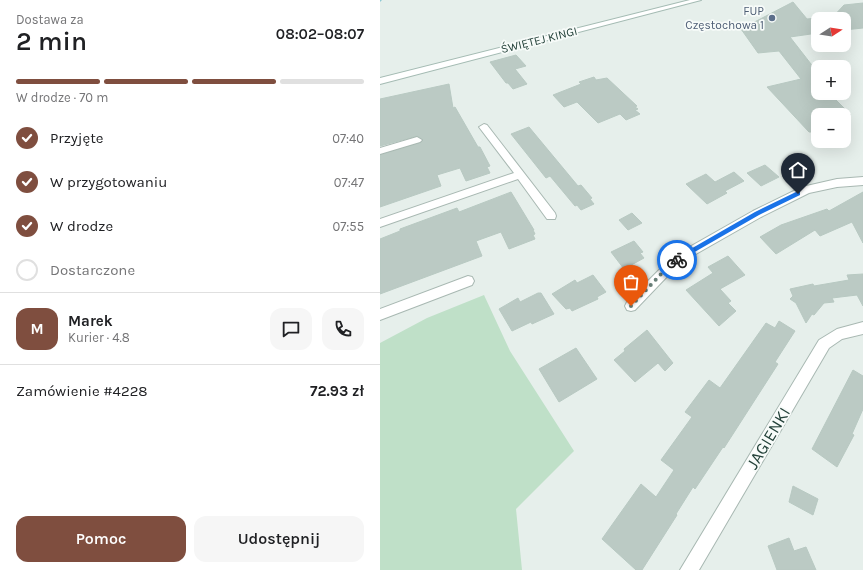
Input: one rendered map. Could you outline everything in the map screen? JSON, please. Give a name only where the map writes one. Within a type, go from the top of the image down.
[{"type":"street","name":"ŚWIĘTEJ KINGI","points":[[380,81],[698,0]]},
{"type":"street","points":[[484,127],[551,216]]},
{"type":"street","points":[[380,151],[417,140]]},
{"type":"street","points":[[380,223],[520,174]]},
{"type":"street","points":[[631,306],[676,260],[757,214],[806,190],[837,183],[863,181]]},
{"type":"street","points":[[380,315],[468,281]]},
{"type":"street","name":"JAGIENKI","points":[[689,570],[824,344],[833,336],[841,332],[863,328]]},
{"type":"green space","points":[[484,295],[510,351],[574,451],[516,509],[522,570],[380,570],[380,343],[427,318]]},
{"type":"building","points":[[793,2],[807,19],[811,19],[811,34],[790,37],[811,64],[811,100],[836,100],[844,108],[811,108],[811,132],[809,132],[767,87],[801,79],[779,51],[758,53],[741,29]]},
{"type":"building","points":[[863,3],[863,28],[851,29],[851,12],[838,12],[844,5]]},
{"type":"building","points":[[516,55],[526,66],[515,69],[527,84],[513,89],[508,83],[506,83],[490,62]]},
{"type":"building","points":[[594,77],[596,80],[607,78],[637,106],[635,107],[638,109],[635,110],[640,114],[626,120],[620,114],[598,123],[577,102],[564,107],[553,95],[581,84],[579,82]]},
{"type":"building","points":[[449,84],[453,108],[455,107],[478,147],[480,147],[490,166],[487,167],[490,173],[466,181],[460,168],[437,175],[441,186],[380,207],[380,155],[420,143],[423,140],[417,136],[380,146],[380,99]]},
{"type":"building","points":[[529,127],[578,186],[581,185],[592,198],[590,199],[594,204],[581,210],[577,205],[575,206],[550,176],[546,178],[511,134]]},
{"type":"building","points":[[765,165],[779,177],[761,186],[747,173]]},
{"type":"building","points":[[734,172],[744,181],[725,191],[727,193],[707,204],[686,184],[706,174],[715,182]]},
{"type":"building","points":[[511,192],[534,230],[535,234],[533,235],[535,239],[509,249],[501,232],[476,241],[482,256],[380,294],[380,239],[400,231],[400,229],[457,208],[459,212]]},
{"type":"building","points":[[863,192],[863,243],[852,222],[820,236],[815,230],[776,254],[760,237],[781,225],[827,209],[829,211]]},
{"type":"building","points":[[632,213],[642,223],[628,230],[619,220]]},
{"type":"building","points":[[634,241],[643,252],[640,253],[644,258],[624,269],[611,252]]},
{"type":"building","points":[[728,256],[745,275],[720,289],[731,301],[728,303],[736,311],[719,326],[686,290],[713,273],[708,267]]},
{"type":"building","points":[[863,274],[863,306],[857,295],[832,298],[834,302],[824,303],[814,315],[812,314],[806,323],[796,303],[790,299],[793,296],[790,289],[813,284],[814,286],[849,280],[847,275]]},
{"type":"building","points":[[593,275],[606,292],[597,297],[598,299],[572,311],[570,308],[566,309],[552,294],[575,280],[577,283]]},
{"type":"building","points":[[541,293],[554,314],[532,324],[531,322],[512,331],[499,309],[518,298],[520,302]]},
{"type":"building","points":[[779,321],[795,331],[775,362],[778,364],[724,448],[723,447],[695,489],[693,487],[642,570],[636,570],[602,539],[641,484],[656,497],[674,470],[661,460],[692,417],[685,412],[709,380],[720,388],[766,323],[775,328]]},
{"type":"building","points":[[647,330],[673,363],[665,371],[658,363],[635,382],[614,360],[625,351],[624,349]]},
{"type":"building","points":[[576,348],[597,379],[559,402],[539,369]]},
{"type":"building","points":[[853,370],[863,376],[863,409],[852,434],[854,435],[837,467],[812,449]]},
{"type":"building","points":[[793,486],[818,499],[813,515],[789,502]]},
{"type":"building","points":[[789,538],[794,551],[806,547],[816,570],[777,570],[768,546]]},
{"type":"way so far","points":[[631,306],[663,272],[677,260]]},
{"type":"place","name":"FUP Częstochowa 1","points":[[772,18]]},
{"type":"route","points":[[677,260],[757,214],[798,194]]}]
